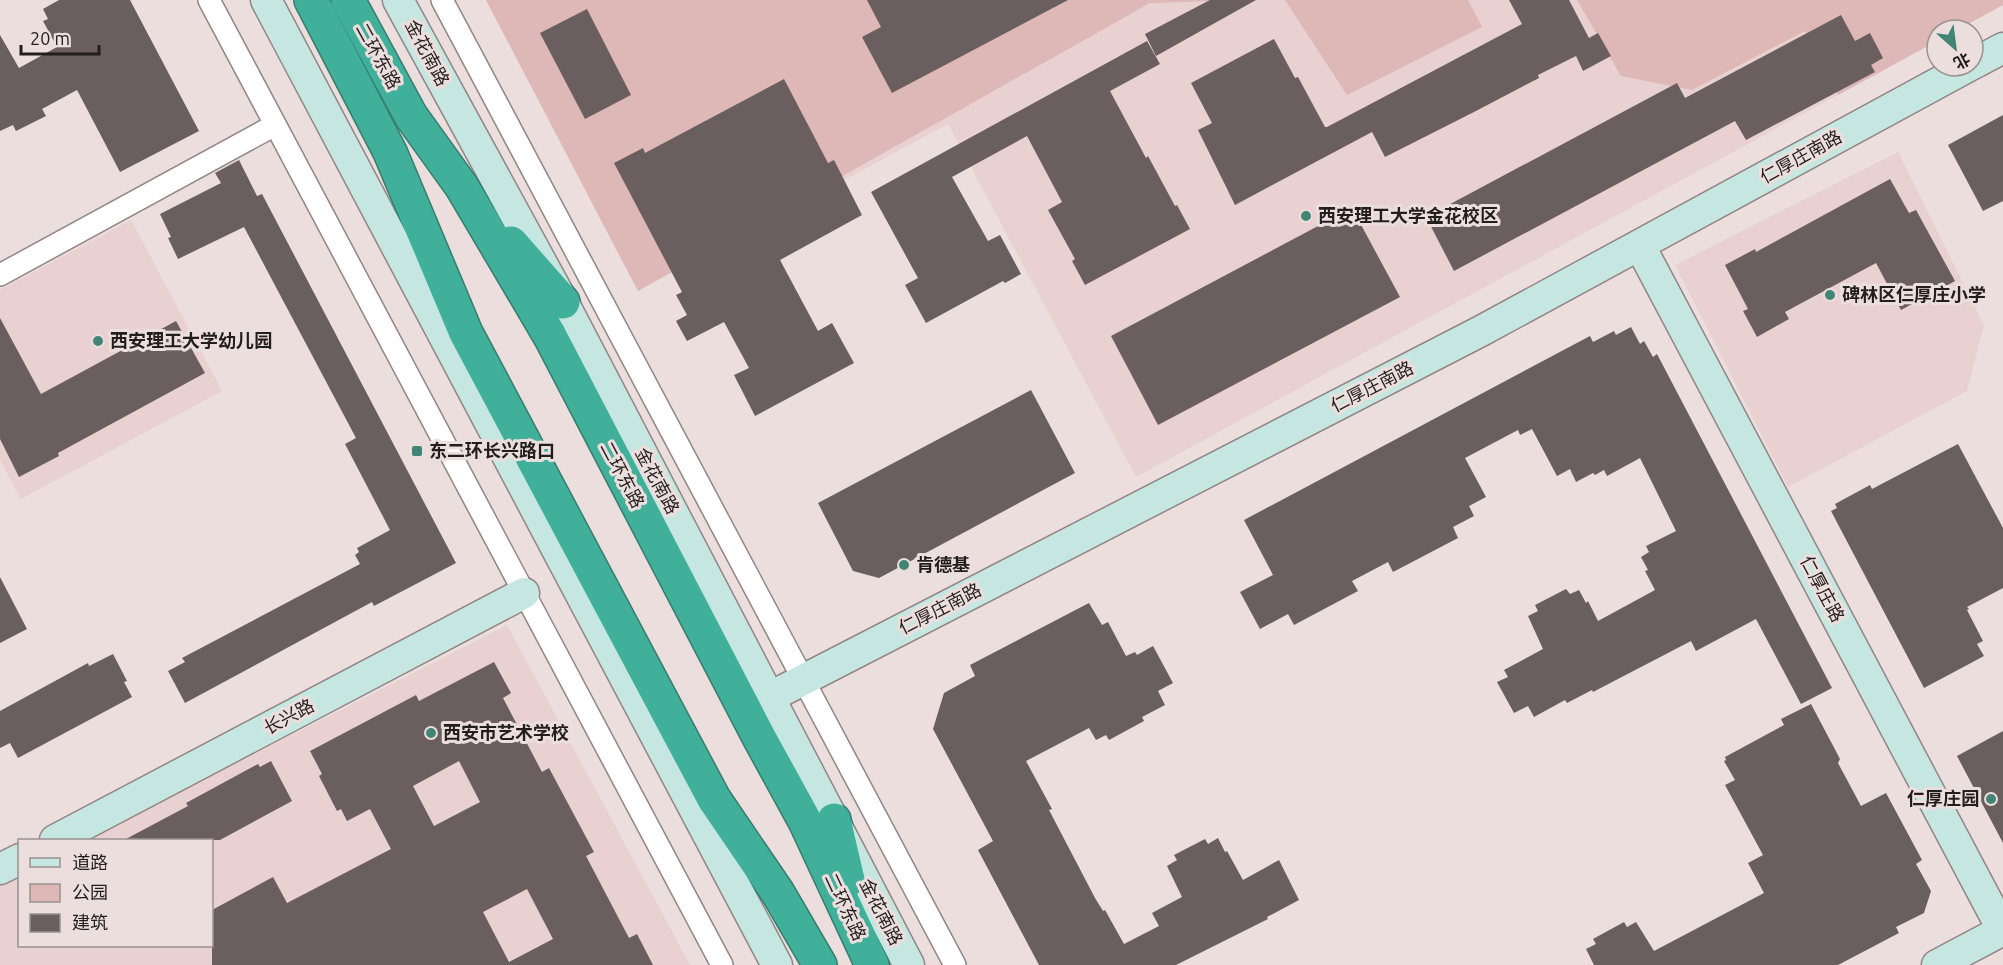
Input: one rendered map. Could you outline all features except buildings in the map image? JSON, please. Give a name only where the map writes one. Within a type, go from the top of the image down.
[{"type":"highway","name":"二环东路","points":[[311,0],[390,152],[466,333],[714,799],[778,893],[820,965]]},
{"type":"highway","name":"二环东路","points":[[348,0],[411,116],[462,187],[550,336],[760,739],[805,820],[868,957]]},
{"type":"highway","points":[[462,187],[564,302]]},
{"type":"highway","points":[[416,211],[451,348]]},
{"type":"highway","points":[[644,712],[714,799]]},
{"type":"highway","points":[[834,820],[868,957]]},
{"type":"street","points":[[209,0],[722,965]]},
{"type":"street","points":[[266,0],[777,965]]},
{"type":"street","name":"金花南路","points":[[398,0],[564,302],[909,965]]},
{"type":"street","points":[[442,0],[955,965]]},
{"type":"street","name":"仁厚庄南路","points":[[1985,58],[2003,48]]},
{"type":"street","name":"仁厚庄南路","points":[[770,697],[1481,331],[1947,78]]},
{"type":"street","points":[[0,275],[275,125]]},
{"type":"street","name":"仁厚庄路","points":[[1640,246],[2003,930]]},
{"type":"street","name":"长兴路","points":[[57,839],[524,593]]},
{"type":"street","points":[[0,869],[18,860]]},
{"type":"street","points":[[1936,965],[2003,930]]},
{"type":"shaded area","name":"西安理工大学金花校区","points":[[486,0],[2003,0],[2003,5],[1979,18],[1925,18],[1925,48],[1136,477],[948,124],[638,291]]},
{"type":"shaded area","name":"碑林区仁厚庄小学","points":[[1898,152],[1984,325],[1967,391],[1788,487],[1675,265]]},
{"type":"shaded area","name":"西安理工大学幼儿园","points":[[131,220],[222,391],[21,499],[0,460],[0,290]]},
{"type":"shaded area","name":"西安市艺术学校","points":[[507,625],[690,965],[0,965],[0,885],[18,876],[18,947],[213,947],[213,839],[88,839]]},
{"type":"green space","points":[[486,0],[1243,0],[1150,3],[638,291]]},
{"type":"green space","points":[[1285,0],[1468,0],[1482,27],[1347,95]]},
{"type":"green space","points":[[1577,0],[2003,0],[2003,5],[1979,18],[1925,18],[1925,48],[1838,95],[1805,31],[1692,90],[1621,76]]},
{"type":"place","name":"西安理工大学金花校区","points":[[1306,216]]},
{"type":"place","name":"碑林区仁厚庄小学","points":[[1830,295]]},
{"type":"place","name":"西安理工大学幼儿园","points":[[98,341]]},
{"type":"place","name":"东二环长兴路口","points":[[417,451]]},
{"type":"place","name":"肯德基","points":[[904,565]]},
{"type":"place","name":"西安市艺术学校","points":[[431,733]]},
{"type":"place","name":"仁厚庄园","points":[[1991,799]]}]
